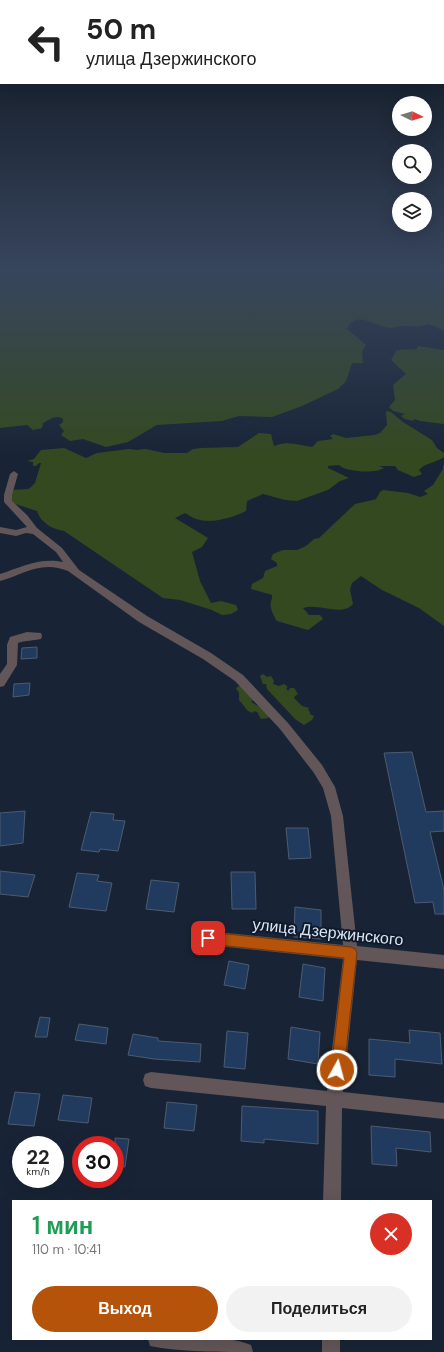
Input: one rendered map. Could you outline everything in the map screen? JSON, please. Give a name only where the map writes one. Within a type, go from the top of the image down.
[{"type":"street","points":[[14,474],[8,494],[8,502],[37,532],[59,550],[70,565],[82,577]]},
{"type":"street","points":[[0,530],[16,533],[26,530],[37,532]]},
{"type":"street","points":[[0,578],[29,566],[43,563],[62,566],[82,577],[143,619],[207,656],[239,678],[284,726],[324,778],[332,793],[337,816],[351,953],[334,1099],[332,1200]]},
{"type":"street","points":[[0,683],[2,677],[12,666],[12,645],[14,640],[27,636],[37,636]]},
{"type":"street","name":"улица Дзержинского","points":[[208,938],[444,962]]},
{"type":"street","points":[[151,1080],[444,1111]]},
{"type":"street","points":[[164,1340],[244,1352]]},
{"type":"street","points":[[331,1340],[331,1352]]},
{"type":"green space","points":[[0,332],[351,332],[366,345],[362,351],[363,363],[352,363],[346,381],[338,389],[302,406],[272,417],[239,416],[222,421],[157,425],[128,442],[106,447],[83,439],[70,441],[61,435],[64,431],[59,425],[63,422],[63,419],[57,417],[43,423],[42,428],[33,430],[27,425],[0,428]]},
{"type":"green space","points":[[418,346],[444,350],[444,424],[405,419],[401,416],[405,414],[393,411],[389,407],[395,400],[393,385],[406,374],[391,360],[397,350],[417,349]]},
{"type":"green space","points":[[386,411],[391,412],[403,422],[432,440],[437,448],[444,453],[444,457],[421,468],[419,470],[422,474],[414,477],[398,470],[395,466],[379,466],[384,468],[368,472],[354,471],[339,465],[328,466],[328,468],[349,478],[340,481],[328,490],[297,501],[285,500],[263,494],[247,501],[246,511],[222,520],[209,521],[195,519],[185,513],[175,518],[208,538],[202,547],[192,552],[200,581],[211,603],[221,601],[236,605],[238,610],[231,614],[222,615],[212,610],[180,600],[163,598],[64,531],[55,529],[48,525],[41,519],[37,511],[12,503],[11,490],[28,489],[35,483],[41,463],[33,466],[33,462],[27,461],[34,459],[41,450],[64,448],[86,458],[97,453],[129,449],[146,449],[164,453],[187,453],[193,449],[201,448],[238,447],[259,433],[271,434],[274,446],[288,443],[312,447],[318,441],[333,439],[330,436],[333,434],[346,438],[380,433],[387,425]]},
{"type":"green space","points":[[443,465],[444,626],[419,608],[382,590],[361,576],[352,583],[350,590],[353,604],[348,608],[337,610],[316,607],[303,608],[309,615],[320,615],[323,619],[308,630],[277,621],[272,612],[272,595],[251,589],[252,584],[263,578],[265,571],[277,566],[277,563],[271,559],[273,554],[283,550],[297,550],[306,546],[314,539],[319,538],[355,504],[376,499],[383,490],[408,493],[420,497],[428,494],[424,491],[433,485],[443,469]]},
{"type":"green space","points":[[263,674],[267,677],[271,676],[274,681],[273,684],[279,686],[284,684],[288,687],[286,688],[288,691],[290,688],[294,688],[298,694],[294,698],[302,706],[309,708],[308,710],[310,714],[314,716],[312,720],[304,725],[295,719],[267,689],[266,684],[263,684],[260,676]]},
{"type":"green space","points":[[242,686],[253,700],[251,702],[260,707],[269,716],[268,718],[261,719],[257,712],[254,711],[253,713],[248,711],[239,700],[239,693],[236,688]]},
{"type":"building","points":[[37,647],[37,658],[21,659],[22,648]]},
{"type":"building","points":[[30,683],[29,695],[13,697],[14,684]]},
{"type":"building","points":[[412,752],[426,812],[444,811],[444,831],[430,832],[444,890],[444,914],[435,914],[433,902],[415,903],[384,753]]},
{"type":"building","points":[[25,811],[23,843],[0,846],[0,813]]},
{"type":"building","points":[[91,812],[114,814],[113,820],[125,821],[118,851],[100,849],[99,852],[81,850]]},
{"type":"building","points":[[286,828],[308,828],[311,858],[289,859]]},
{"type":"building","points":[[0,871],[35,875],[28,897],[0,894]]},
{"type":"building","points":[[231,872],[255,872],[256,909],[232,909]]},
{"type":"building","points":[[77,873],[99,875],[97,881],[112,883],[106,911],[69,907]]},
{"type":"building","points":[[151,880],[179,883],[174,912],[146,909]]},
{"type":"building","points":[[295,907],[321,910],[321,939],[294,937]]},
{"type":"building","points":[[229,961],[249,965],[245,989],[224,985]]},
{"type":"building","points":[[303,964],[325,968],[323,1001],[299,997]]},
{"type":"building","points":[[40,1017],[50,1018],[47,1037],[35,1037]]},
{"type":"building","points":[[79,1024],[108,1028],[106,1044],[75,1040]]},
{"type":"building","points":[[291,1027],[320,1032],[318,1064],[288,1059]]},
{"type":"building","points":[[409,1030],[440,1033],[442,1064],[395,1059],[395,1077],[369,1075],[369,1039],[410,1043]]},
{"type":"building","points":[[227,1031],[248,1033],[245,1069],[224,1067]]},
{"type":"building","points":[[133,1034],[158,1038],[158,1041],[201,1044],[200,1062],[154,1059],[128,1055]]},
{"type":"building","points":[[15,1092],[40,1094],[34,1126],[8,1124]]},
{"type":"building","points":[[63,1095],[92,1098],[88,1123],[58,1120]]},
{"type":"building","points":[[167,1102],[197,1105],[194,1131],[164,1128]]},
{"type":"building","points":[[242,1106],[318,1111],[318,1144],[264,1139],[264,1143],[241,1141]]},
{"type":"building","points":[[371,1126],[430,1132],[431,1152],[396,1148],[397,1166],[372,1164]]},
{"type":"building","points":[[124,1139],[129,1139],[124,1167]]},
{"type":"route","points":[[208,938],[351,953],[337,1070]]}]
